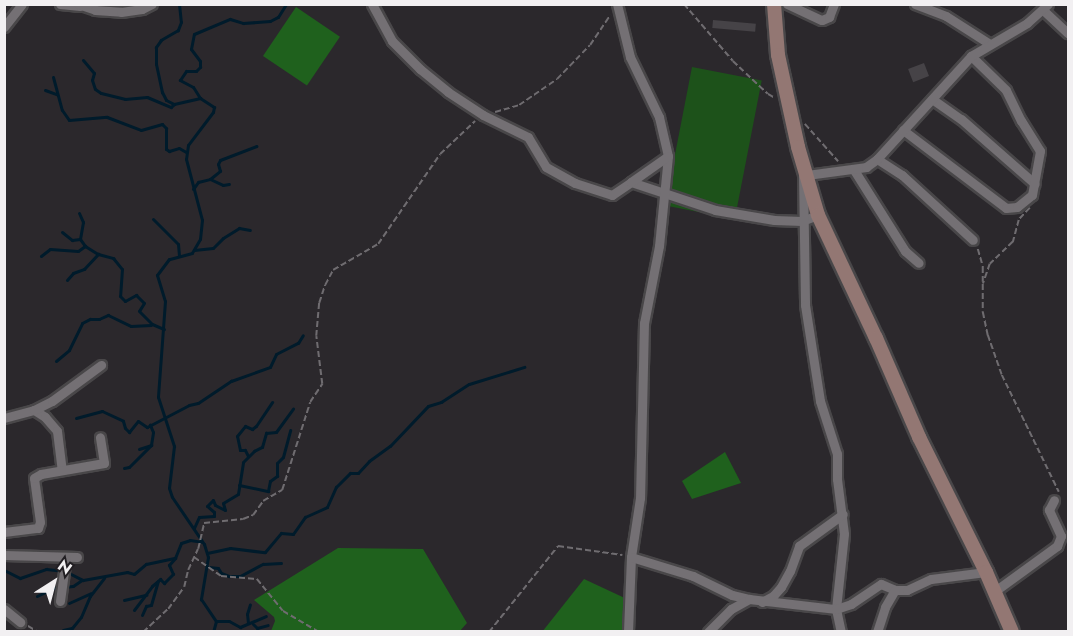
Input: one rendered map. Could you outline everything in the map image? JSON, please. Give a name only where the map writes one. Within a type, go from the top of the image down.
[{"type":"street","points":[[6,22],[21,4]]},
{"type":"street","points":[[60,4],[121,12],[142,9],[152,4]]},
{"type":"street","points":[[372,4],[384,28],[402,52],[448,92],[483,115],[528,137],[546,167],[575,183],[612,195],[668,156]]},
{"type":"street","points":[[774,4],[778,55],[818,215],[876,338],[919,437],[986,572],[1012,632]]},
{"type":"street","points":[[787,4],[822,20],[829,17],[834,4]]},
{"type":"street","points":[[915,4],[946,16],[990,44]]},
{"type":"street","points":[[617,5],[630,57],[661,123],[668,156],[659,246],[644,323],[640,498],[631,557],[627,632]]},
{"type":"street","points":[[807,175],[866,167],[877,159],[971,56],[1045,7],[1068,33]]},
{"type":"street","points":[[903,130],[1006,208],[1017,207],[1032,195],[1040,157],[1037,144],[1021,121],[1006,90],[971,56]]},
{"type":"street","points":[[932,99],[969,126],[1035,184]]},
{"type":"street","points":[[803,159],[802,221],[805,305],[820,401],[837,454],[837,479],[843,514],[844,534],[836,609],[841,632]]},
{"type":"street","points":[[877,159],[902,175],[973,240]]},
{"type":"street","points":[[854,170],[905,251],[919,263]]},
{"type":"street","points":[[631,182],[715,210],[774,220],[802,221],[818,215]]},
{"type":"street","points":[[4,418],[34,410],[62,395],[102,365]]},
{"type":"street","points":[[34,410],[45,417],[57,431],[62,470]]},
{"type":"street","points":[[4,532],[39,528],[34,477],[104,463],[99,437]]},
{"type":"street","points":[[995,591],[1057,546],[1061,536],[1048,510],[1054,500]]},
{"type":"street","points":[[762,602],[773,596],[781,586],[790,571],[799,546],[843,514]]},
{"type":"street","points":[[4,555],[77,557]]},
{"type":"street","points":[[60,601],[66,557]]},
{"type":"street","points":[[631,557],[693,576],[732,595],[762,602],[836,609],[851,604],[881,584],[895,590],[907,590],[931,579],[986,572]]},
{"type":"street","points":[[877,632],[885,607],[895,590]]},
{"type":"street","points":[[708,632],[731,609],[749,599]]},
{"type":"street","points":[[4,609],[20,622]]},
{"type":"path","points":[[684,4],[733,61],[768,94],[789,104]]},
{"type":"path","points":[[143,632],[168,609],[184,587],[204,523],[243,519],[253,514],[263,501],[282,490],[310,402],[322,384],[316,347],[318,314],[325,285],[333,270],[378,244],[440,154],[467,127],[483,115],[519,105],[557,79],[590,45],[617,5]]},
{"type":"path","points":[[802,120],[835,159],[854,170]]},
{"type":"path","points":[[983,284],[990,264],[1012,242],[1019,220],[1029,211],[1032,195]]},
{"type":"path","points":[[973,240],[983,267],[983,312],[988,335],[1002,375],[1060,493],[1054,500]]},
{"type":"path","points":[[489,632],[558,546],[631,557]]},
{"type":"path","points":[[194,557],[221,576],[256,579],[283,611],[319,632]]},
{"type":"path","points":[[20,622],[38,632]]},
{"type":"green space","points":[[296,7],[340,37],[307,86],[263,56]]},
{"type":"green space","points":[[692,67],[762,81],[735,219],[665,205]]},
{"type":"green space","points":[[725,452],[741,483],[692,499],[682,481]]},
{"type":"green space","points":[[338,548],[423,549],[467,623],[459,632],[271,631],[275,621],[274,617],[254,600]]},
{"type":"green space","points":[[584,579],[629,600],[623,631],[542,632]]},
{"type":"building","points":[[713,20],[756,24],[755,32],[712,28]]},
{"type":"building","points":[[924,63],[929,76],[913,82],[908,69]]},
{"type":"waterway","points":[[179,4],[181,22],[178,30],[161,40],[156,47],[156,64],[162,92],[166,100],[174,104],[200,98],[214,107],[213,112],[188,145],[186,159],[202,220],[200,239],[192,253],[169,259],[157,275],[165,301],[158,397],[174,446],[169,488],[172,497],[204,544],[208,557],[201,599],[216,621],[213,632]]},
{"type":"waterway","points":[[200,98],[193,87],[180,80],[186,71],[196,71],[200,67],[200,61],[191,49],[194,34],[230,19],[243,23],[270,21],[278,17],[286,4]]},
{"type":"waterway","points":[[83,60],[94,73],[92,80],[95,89],[101,93],[125,99],[147,97],[171,107],[174,104]]},
{"type":"waterway","points":[[53,77],[62,110],[69,120],[107,117],[141,130],[162,124],[166,128],[166,149],[169,151],[179,148],[186,152]]},
{"type":"waterway","points":[[45,90],[56,94]]},
{"type":"waterway","points":[[193,189],[198,182],[210,179],[220,171],[218,164],[220,160],[256,146]]},
{"type":"waterway","points":[[210,179],[223,185],[229,184]]},
{"type":"waterway","points":[[79,213],[83,222],[80,239],[85,246]]},
{"type":"waterway","points":[[153,219],[178,244],[179,256]]},
{"type":"waterway","points":[[194,250],[213,248],[223,238],[239,228],[250,230]]},
{"type":"waterway","points":[[62,232],[72,240],[80,239]]},
{"type":"waterway","points":[[41,256],[50,249],[78,251],[85,246],[98,254],[113,258],[122,269],[120,296],[125,301],[136,295],[144,303],[139,311],[152,324],[164,329]]},
{"type":"waterway","points":[[67,280],[73,273],[84,269],[98,254]]},
{"type":"waterway","points":[[56,361],[69,350],[82,323],[90,319],[99,319],[108,315],[131,326],[151,325]]},
{"type":"waterway","points":[[76,418],[102,411],[123,421],[129,432],[138,421],[147,427],[189,405],[198,403],[231,381],[270,367],[276,354],[298,343],[303,335]]},
{"type":"waterway","points":[[207,553],[230,548],[265,552],[281,533],[293,534],[305,517],[327,507],[336,487],[350,473],[358,473],[369,461],[390,446],[428,406],[441,402],[469,384],[524,367]]},
{"type":"waterway","points":[[248,456],[245,450],[240,450],[237,436],[245,426],[252,429],[256,426],[272,402]]},
{"type":"waterway","points":[[194,528],[199,517],[214,516],[214,512],[207,506],[213,500],[215,505],[225,510],[223,503],[238,494],[243,462],[254,451],[262,447],[266,433],[276,432],[293,409]]},
{"type":"waterway","points":[[124,468],[129,467],[151,445],[153,432],[150,425]]},
{"type":"waterway","points":[[239,485],[268,491],[270,481],[277,476],[277,463],[283,457],[290,430]]},
{"type":"waterway","points":[[139,449],[151,445]]},
{"type":"waterway","points":[[4,570],[20,578],[46,569],[65,571],[83,580],[127,572],[134,574],[146,564],[175,558],[181,543],[190,540],[202,542]]},
{"type":"waterway","points":[[134,610],[152,586],[160,579],[164,583],[173,574],[169,565],[175,558]]},
{"type":"waterway","points":[[209,567],[218,568],[221,573],[229,576],[240,576],[263,564],[281,563]]},
{"type":"waterway","points":[[63,630],[72,628],[81,617],[90,596],[104,578]]},
{"type":"waterway","points":[[37,596],[54,588],[73,586],[82,580]]},
{"type":"waterway","points":[[142,615],[146,606],[151,605],[158,581]]},
{"type":"waterway","points":[[69,603],[91,593]]},
{"type":"waterway","points":[[124,600],[146,595]]},
{"type":"waterway","points":[[248,623],[247,614],[250,604]]},
{"type":"waterway","points":[[216,621],[229,621],[240,627],[266,616]]},
{"type":"waterway","points":[[253,624],[257,628],[268,625]]}]
